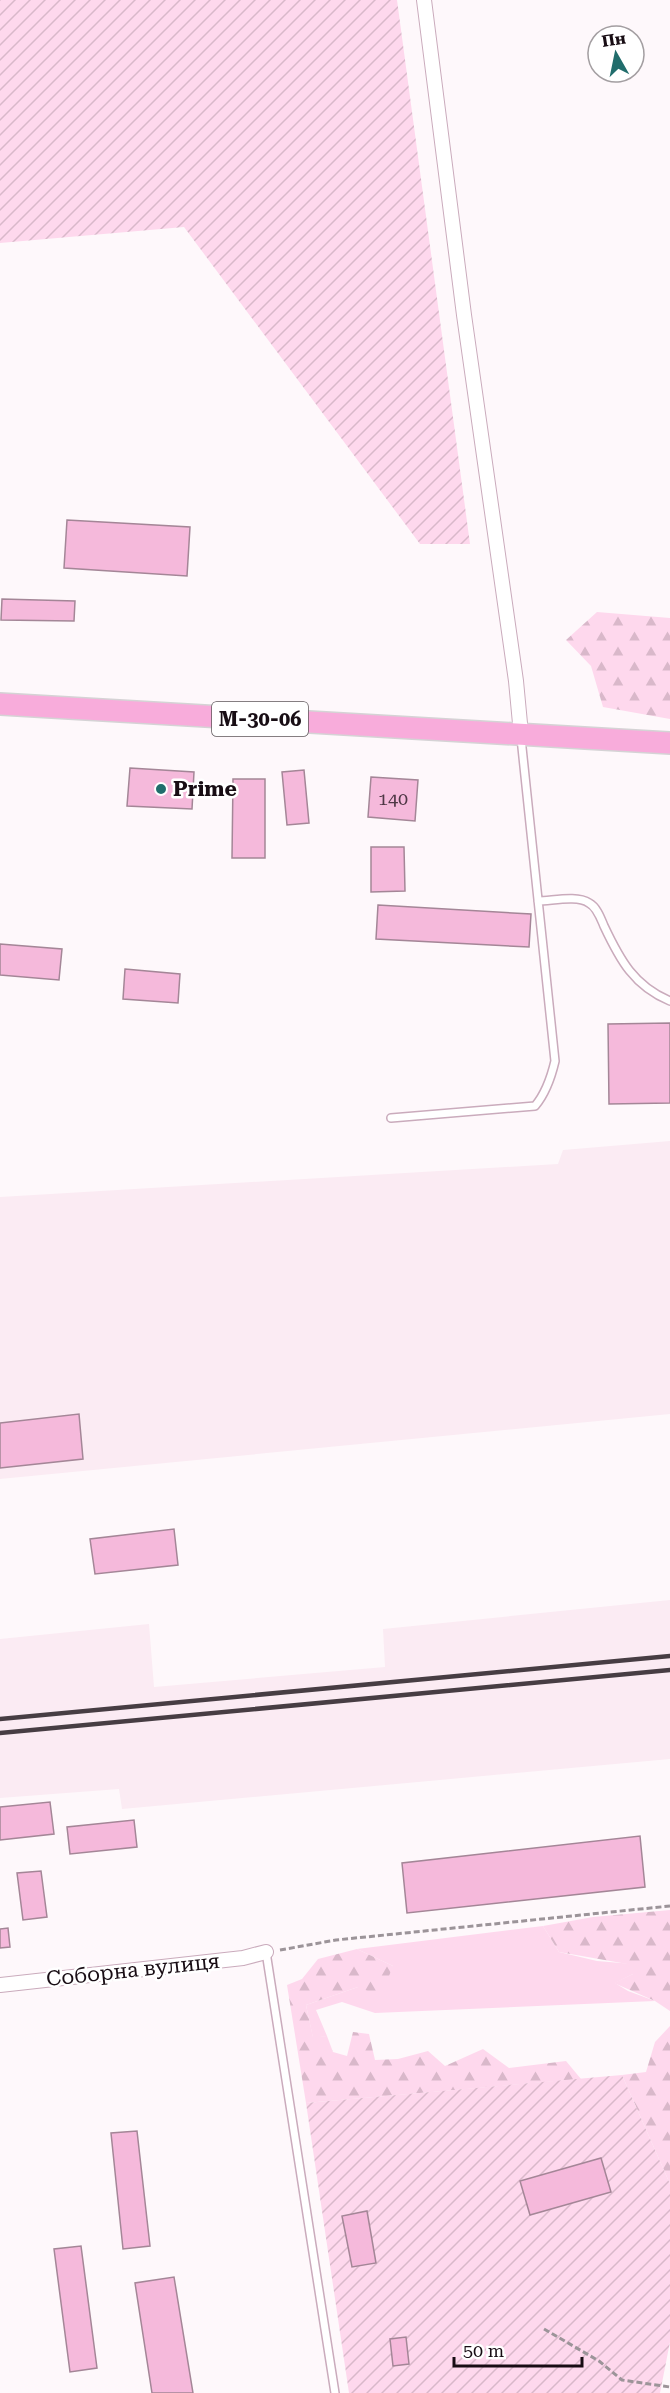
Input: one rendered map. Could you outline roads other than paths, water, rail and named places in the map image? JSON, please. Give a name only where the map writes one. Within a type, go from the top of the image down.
[{"type":"main road","name":"М-30-06","points":[[0,704],[670,743]]},
{"type":"street","points":[[424,0],[464,315],[516,681],[521,734]]},
{"type":"street","name":"Соборна вулиця","points":[[0,1985],[243,1958],[266,1952]]},
{"type":"lane","points":[[391,1118],[535,1106],[543,1096],[555,1061],[521,734]]},
{"type":"lane","points":[[538,901],[581,900],[590,903],[599,914],[621,963],[634,980],[670,1001]]},
{"type":"lane","points":[[266,1952],[334,2393]]},
{"type":"railway","points":[[0,1719],[670,1656]]},
{"type":"railway","points":[[0,1733],[670,1670]]},
{"type":"place","name":"Prime","points":[[161,789]]}]
